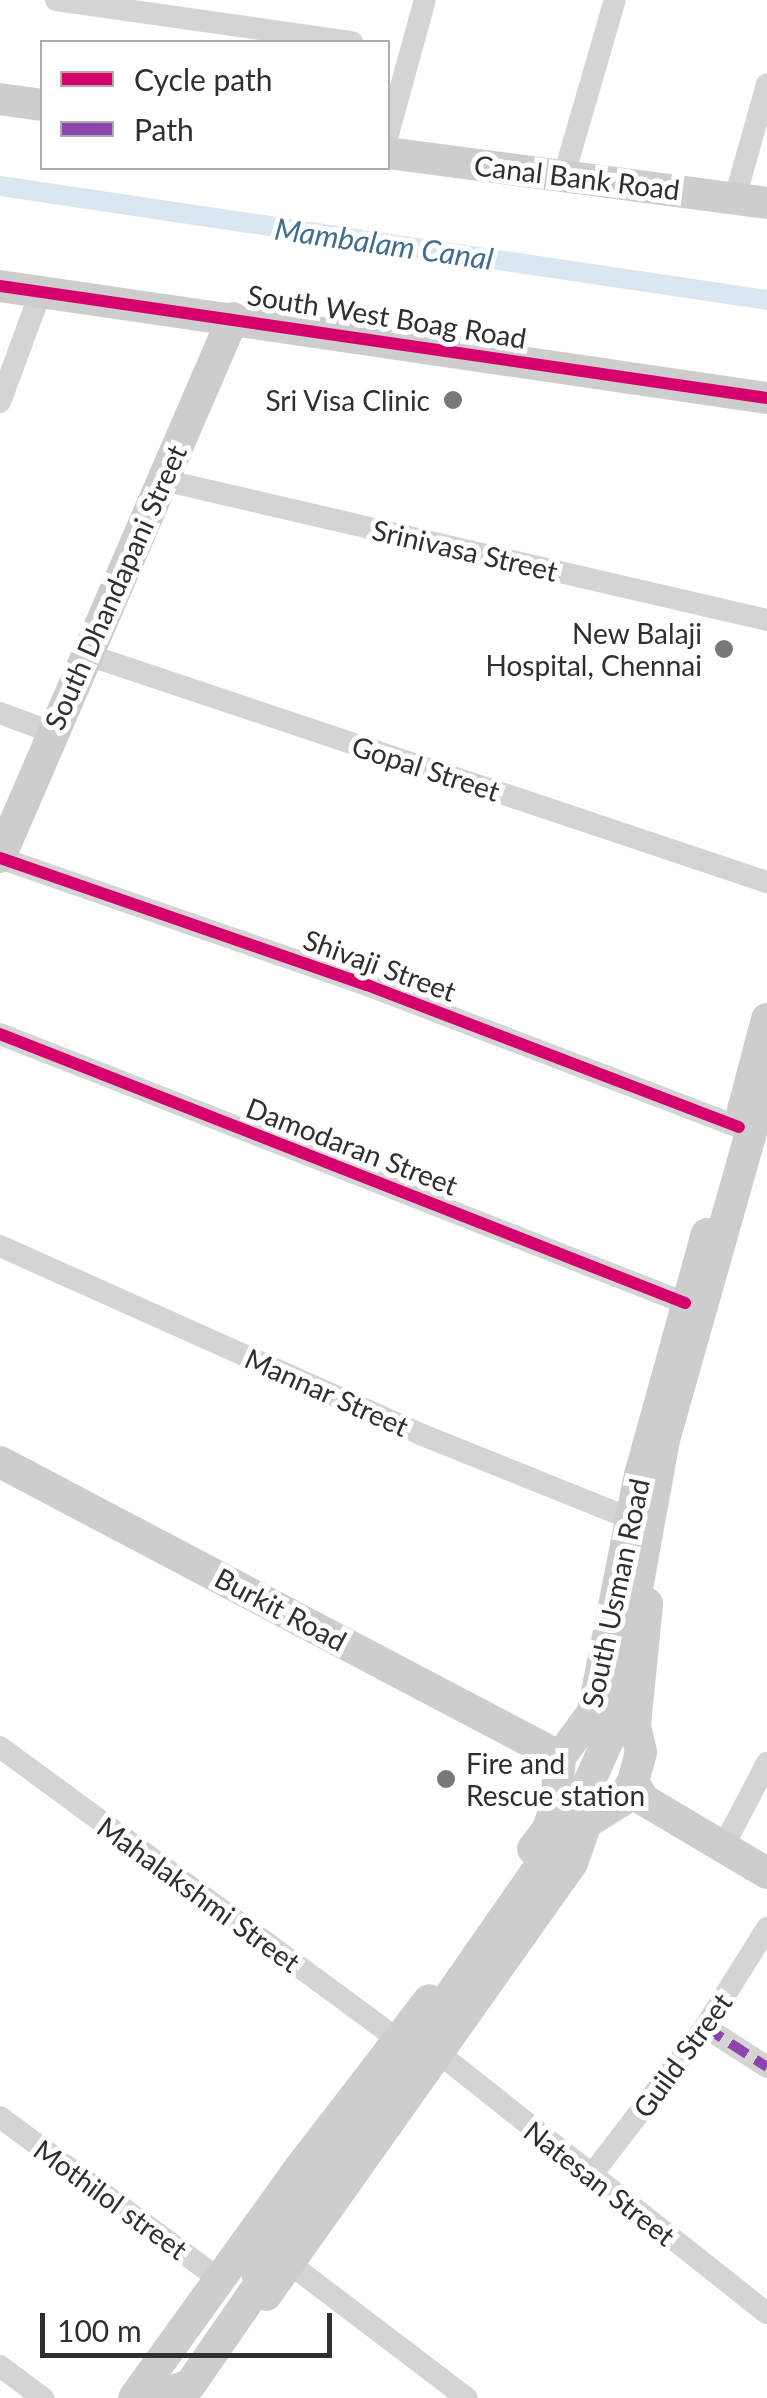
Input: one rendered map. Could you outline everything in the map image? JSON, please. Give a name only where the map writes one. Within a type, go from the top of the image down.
[{"type":"main road","points":[[0,99],[40,105]]},
{"type":"main road","name":"Canal Bank Road","points":[[390,153],[751,201]]},
{"type":"main road","name":"South West Boag Road","points":[[0,286],[767,398]]},
{"type":"main road","name":"South Dhandapani Street","points":[[0,858],[233,318]]},
{"type":"main road","name":"South Usman Road","points":[[276,2244],[296,2173],[399,2040],[548,1829],[556,1806],[560,1757],[592,1712],[645,1524],[685,1303],[739,1128],[767,1018]]},
{"type":"main road","name":"South Usman Road","points":[[276,2244],[550,1852],[608,1740],[664,1440],[767,1077]]},
{"type":"main road","name":"South Usman Road","points":[[632,1782],[641,1752],[635,1725],[645,1524],[665,1484],[767,1110]]},
{"type":"main road","name":"Burkit Road","points":[[0,1462],[560,1757]]},
{"type":"main road","points":[[592,1712],[635,1725]]},
{"type":"main road","points":[[556,1806],[569,1818],[586,1822],[621,1802],[632,1782],[644,1800],[767,1873]]},
{"type":"main road","name":"South Usman Road","points":[[163,2397],[222,2281],[276,2244],[436,2051],[572,1864],[586,1822]]},
{"type":"main road","points":[[163,2397],[190,2385],[508,1933],[558,1866],[572,1864]]},
{"type":"main road","points":[[163,2397],[276,2244]]},
{"type":"street","points":[[56,0],[338,40]]},
{"type":"street","points":[[390,119],[399,49],[425,0]]},
{"type":"street","points":[[564,175],[615,0]]},
{"type":"street","points":[[751,201],[767,84]]},
{"type":"street","points":[[0,402],[41,292]]},
{"type":"street","name":"Srinivasa Street","points":[[163,480],[767,620]]},
{"type":"street","name":"Gopal Street","points":[[86,654],[767,882]]},
{"type":"street","points":[[0,713],[52,732]]},
{"type":"street","name":"Shivaji Street","points":[[0,858],[367,985],[739,1128]]},
{"type":"street","name":"Damodaran Street","points":[[0,1034],[685,1303]]},
{"type":"street","name":"Mannar Street","points":[[0,1246],[420,1434],[645,1524]]},
{"type":"street","name":"Mahalakshmi Street","points":[[0,1746],[399,2040]]},
{"type":"street","points":[[724,1845],[767,1763]]},
{"type":"street","name":"Guild Street","points":[[590,2177],[705,2027],[767,1928]]},
{"type":"street","points":[[705,2027],[767,2067]]},
{"type":"street","name":"Natesan Street","points":[[436,2051],[590,2177],[767,2313]]},
{"type":"street","name":"Mothilol street","points":[[0,2118],[222,2281]]},
{"type":"street","points":[[276,2244],[467,2398]]},
{"type":"street","points":[[0,2366],[43,2398]]},
{"type":"waterway","name":"Mambalam Canal","points":[[0,186],[767,300]]},
{"type":"marked path","points":[[705,2027],[767,2067]]},
{"type":"cycle path","points":[[0,286],[767,398]]},
{"type":"cycle path","points":[[0,858],[367,985],[739,1127]]},
{"type":"cycle path","points":[[0,1034],[685,1303]]},
{"type":"place","name":"Sri Visa Clinic","points":[[453,400]]},
{"type":"place","name":"New Balaji Hospital, Chennai","points":[[724,649]]},
{"type":"place","name":"Fire and Rescue station","points":[[446,1779]]}]
